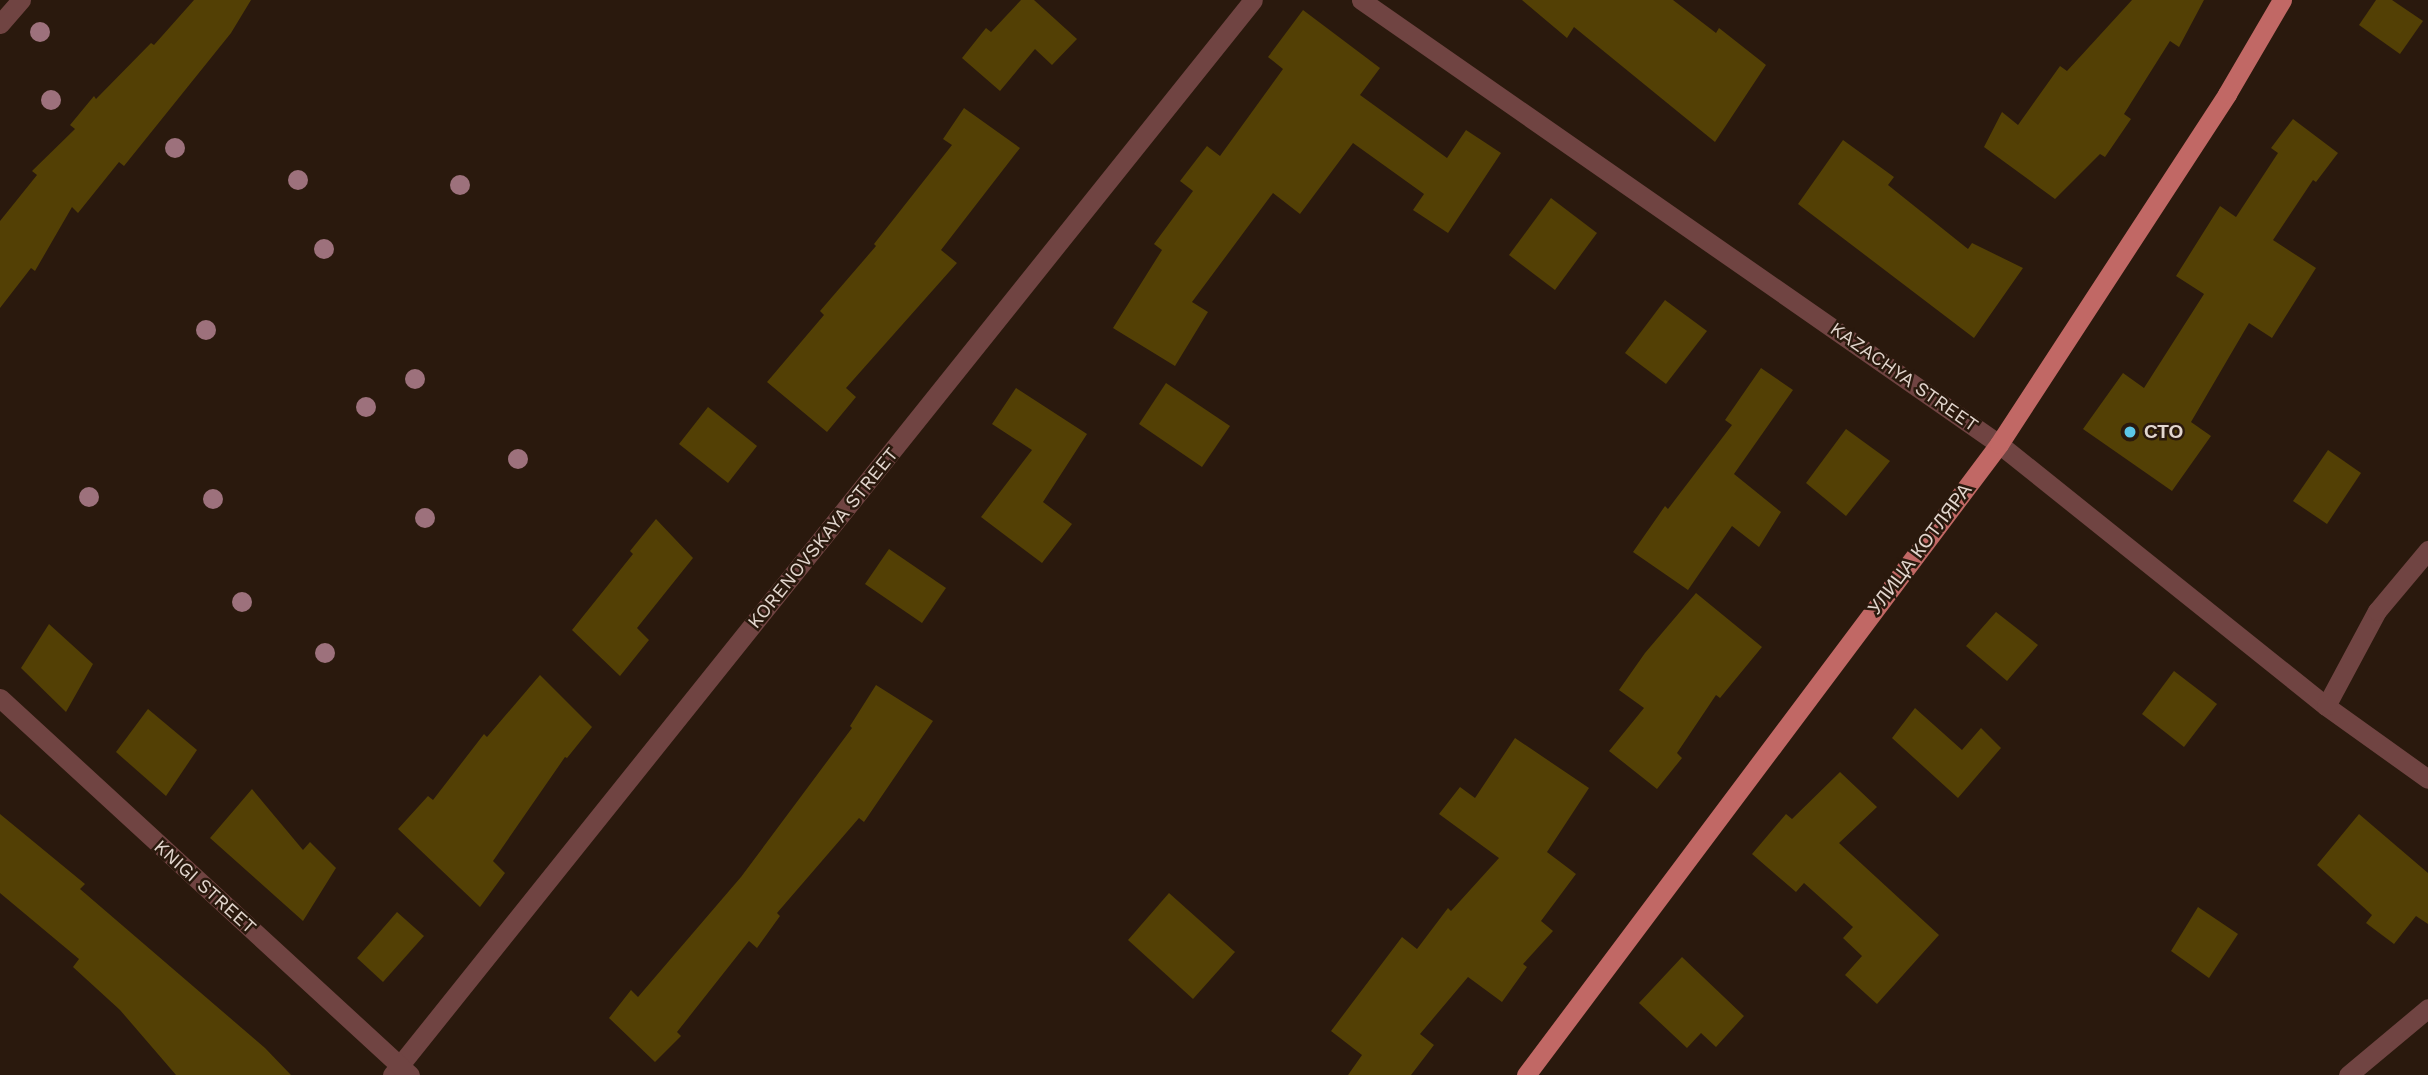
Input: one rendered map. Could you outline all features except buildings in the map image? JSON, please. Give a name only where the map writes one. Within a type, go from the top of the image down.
[{"type":"main road","name":"УЛИЦА КОТЛЯРА","points":[[1526,1075],[1999,444],[2227,94],[2282,0]]},
{"type":"street","points":[[0,24],[20,0]]},
{"type":"street","name":"KORENOVSKAYA STREET","points":[[401,1072],[1253,0]]},
{"type":"street","name":"KAZACHYA STREET","points":[[1361,0],[1999,444],[2326,706],[2428,779]]},
{"type":"street","points":[[2326,706],[2377,611],[2428,550]]},
{"type":"street","name":"KNIGI STREET","points":[[0,698],[401,1072]]},
{"type":"street","points":[[2348,1075],[2428,1008]]},
{"type":"place","name":"СТО","points":[[2130,432]]}]
